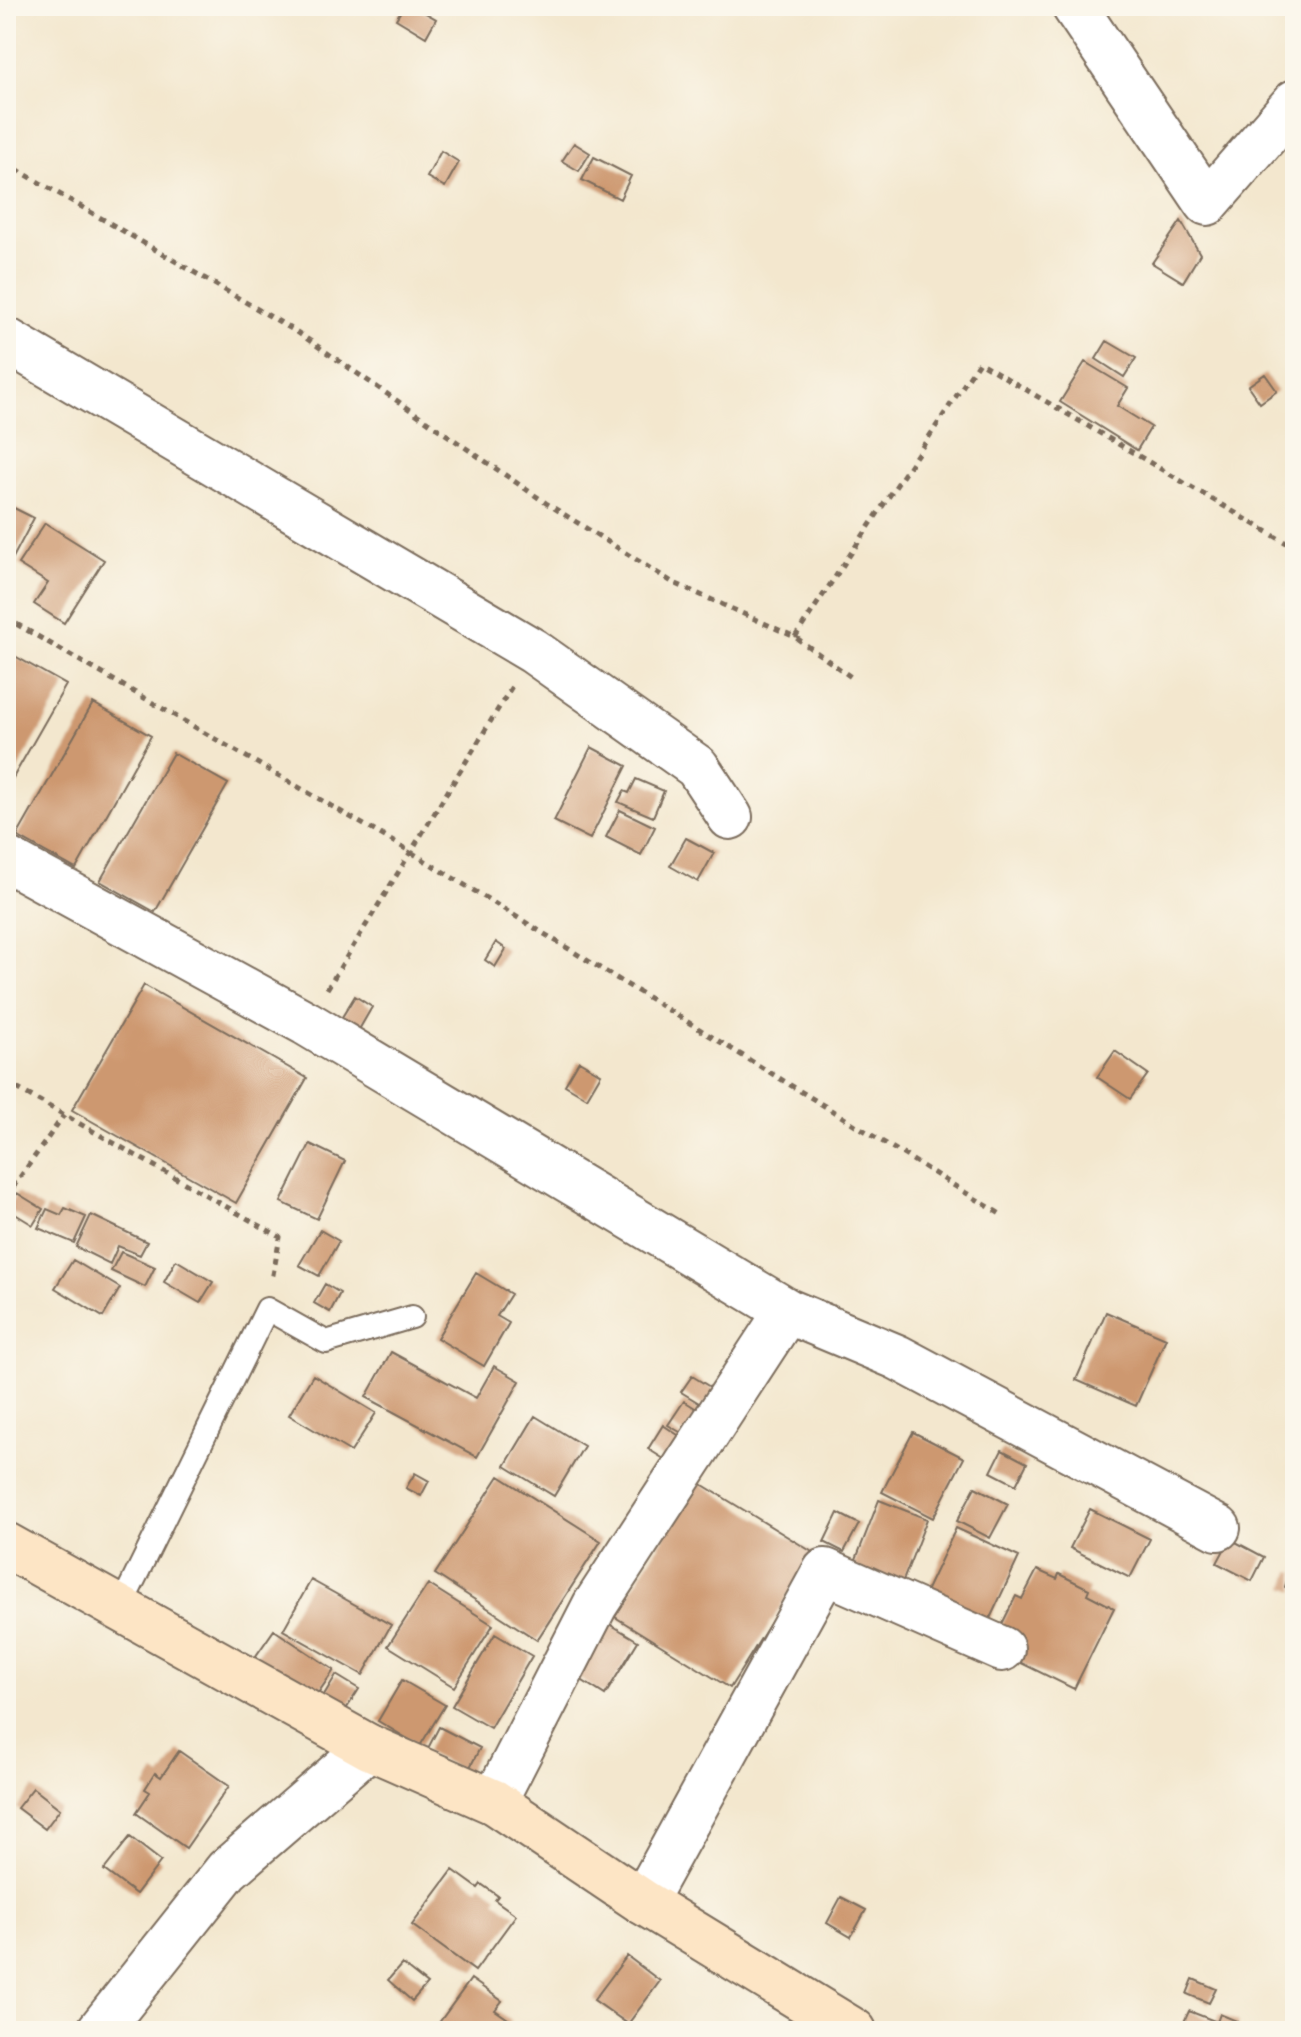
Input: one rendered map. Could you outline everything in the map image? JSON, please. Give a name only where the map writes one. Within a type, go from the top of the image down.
[{"type":"street","points":[[1074,6],[1207,203],[1295,102]]},
{"type":"street","points":[[6,340],[533,651],[697,767],[730,817]]},
{"type":"street","points":[[6,859],[306,1023],[787,1311],[897,1357],[1218,1528]]},
{"type":"street","points":[[494,1802],[595,1605],[787,1311]]},
{"type":"street","points":[[6,1545],[369,1747],[494,1802],[643,1902],[854,2031]]},
{"type":"street","points":[[643,1902],[825,1571],[1002,1649]]},
{"type":"street","points":[[99,2031],[227,1870],[369,1747]]},
{"type":"lane","points":[[120,1608],[267,1309],[326,1342],[412,1317]]},
{"type":"path","points":[[6,163],[297,332],[546,503],[672,582],[795,637],[851,677]]},
{"type":"path","points":[[795,637],[979,362],[1295,548]]},
{"type":"path","points":[[6,618],[411,852],[1002,1215]]},
{"type":"path","points":[[306,1023],[533,651]]},
{"type":"path","points":[[6,1082],[280,1237],[267,1309]]},
{"type":"path","points":[[6,1197],[64,1115]]},
{"type":"building","points":[[404,6],[413,6],[436,19],[426,37],[396,19]]},
{"type":"building","points":[[574,143],[590,153],[579,171],[562,161]]},
{"type":"building","points":[[441,151],[459,162],[445,187],[427,177]]},
{"type":"building","points":[[594,157],[631,176],[620,199],[582,180]]},
{"type":"building","points":[[1181,221],[1200,254],[1183,282],[1152,263]]},
{"type":"building","points":[[1107,341],[1136,358],[1124,377],[1096,359]]},
{"type":"building","points":[[1085,362],[1128,388],[1117,406],[1151,427],[1137,450],[1060,402]]},
{"type":"building","points":[[1265,374],[1277,391],[1260,403],[1248,386]]},
{"type":"building","points":[[6,504],[34,518],[6,571]]},
{"type":"building","points":[[45,523],[104,560],[64,623],[34,604],[48,583],[18,564]]},
{"type":"building","points":[[13,655],[66,685],[6,790],[6,667]]},
{"type":"building","points":[[93,703],[151,736],[76,869],[17,836]]},
{"type":"building","points":[[591,747],[627,766],[590,839],[554,821]]},
{"type":"building","points":[[173,753],[228,784],[155,912],[100,881]]},
{"type":"building","points":[[636,779],[664,791],[653,817],[618,802],[624,791],[629,793]]},
{"type":"building","points":[[620,810],[655,827],[641,855],[606,837]]},
{"type":"building","points":[[686,838],[714,853],[698,882],[670,866]]},
{"type":"building","points":[[496,942],[506,949],[495,967],[485,960]]},
{"type":"building","points":[[144,985],[307,1078],[236,1203],[72,1110]]},
{"type":"building","points":[[355,996],[372,1007],[357,1033],[339,1022]]},
{"type":"building","points":[[1115,1051],[1148,1074],[1130,1099],[1097,1077]]},
{"type":"building","points":[[579,1061],[601,1074],[587,1098],[565,1085]]},
{"type":"building","points":[[310,1144],[345,1161],[317,1219],[281,1202]]},
{"type":"building","points":[[17,1193],[43,1209],[33,1225],[7,1209]]},
{"type":"building","points":[[65,1208],[86,1217],[74,1243],[38,1228],[47,1209],[61,1215]]},
{"type":"building","points":[[91,1215],[147,1242],[140,1255],[118,1246],[110,1264],[76,1247]]},
{"type":"building","points":[[320,1230],[339,1241],[319,1276],[299,1265]]},
{"type":"building","points":[[121,1252],[155,1267],[145,1287],[111,1271]]},
{"type":"building","points":[[73,1260],[120,1288],[103,1317],[55,1288]]},
{"type":"building","points":[[176,1260],[213,1282],[200,1303],[164,1282]]},
{"type":"building","points":[[476,1273],[511,1294],[497,1316],[509,1323],[484,1366],[437,1338]]},
{"type":"building","points":[[325,1284],[340,1293],[330,1312],[314,1303]]},
{"type":"building","points":[[1106,1312],[1166,1338],[1136,1406],[1076,1380]]},
{"type":"building","points":[[391,1352],[476,1398],[494,1366],[520,1381],[477,1457],[366,1397]]},
{"type":"building","points":[[313,1375],[376,1413],[351,1452],[289,1415]]},
{"type":"building","points":[[692,1376],[715,1390],[704,1406],[681,1392]]},
{"type":"building","points":[[684,1401],[700,1411],[685,1435],[668,1425]]},
{"type":"building","points":[[535,1416],[584,1446],[554,1496],[505,1466]]},
{"type":"building","points":[[663,1425],[687,1441],[672,1464],[648,1449]]},
{"type":"building","points":[[913,1432],[964,1458],[933,1518],[882,1492]]},
{"type":"building","points":[[1002,1450],[1027,1463],[1016,1485],[991,1472]]},
{"type":"building","points":[[415,1473],[429,1481],[421,1496],[406,1488]]},
{"type":"building","points":[[499,1476],[601,1541],[537,1640],[435,1574]]},
{"type":"building","points":[[698,1482],[814,1553],[730,1688],[615,1617]]},
{"type":"building","points":[[975,1487],[1008,1504],[990,1538],[957,1521]]},
{"type":"building","points":[[879,1500],[927,1519],[901,1586],[853,1567]]},
{"type":"building","points":[[1090,1509],[1150,1539],[1130,1578],[1070,1548]]},
{"type":"building","points":[[838,1513],[859,1524],[844,1552],[824,1542]]},
{"type":"building","points":[[956,1528],[1019,1557],[986,1627],[923,1598]]},
{"type":"building","points":[[1230,1539],[1264,1557],[1252,1581],[1217,1563]]},
{"type":"building","points":[[1037,1570],[1057,1579],[1059,1574],[1089,1589],[1087,1594],[1114,1608],[1074,1689],[1013,1659],[996,1636],[1016,1596],[1022,1599]]},
{"type":"building","points":[[1290,1572],[1295,1573],[1295,1591],[1285,1587]]},
{"type":"building","points":[[311,1580],[391,1625],[363,1675],[283,1630]]},
{"type":"building","points":[[428,1584],[493,1625],[454,1687],[388,1646]]},
{"type":"building","points":[[608,1623],[638,1641],[605,1695],[575,1676]]},
{"type":"building","points":[[274,1630],[334,1670],[311,1703],[251,1663]]},
{"type":"building","points":[[495,1634],[532,1656],[490,1728],[452,1706]]},
{"type":"building","points":[[336,1675],[359,1689],[341,1717],[319,1703]]},
{"type":"building","points":[[402,1680],[445,1705],[420,1746],[378,1721]]},
{"type":"building","points":[[439,1727],[480,1748],[467,1773],[426,1752]]},
{"type":"building","points":[[179,1751],[229,1786],[186,1848],[136,1813],[150,1792],[145,1789],[155,1773],[161,1777]]},
{"type":"building","points":[[33,1788],[60,1809],[45,1829],[17,1808]]},
{"type":"building","points":[[130,1837],[161,1861],[136,1894],[104,1870]]},
{"type":"building","points":[[453,1870],[478,1888],[481,1884],[498,1896],[495,1900],[516,1915],[475,1971],[412,1925]]},
{"type":"building","points":[[841,1897],[866,1910],[851,1937],[827,1923]]},
{"type":"building","points":[[627,1956],[660,1981],[628,2024],[594,2000]]},
{"type":"building","points":[[402,1964],[427,1984],[412,2001],[388,1980]]},
{"type":"building","points":[[471,1979],[502,2001],[495,2010],[511,2021],[504,2031],[433,2031]]},
{"type":"building","points":[[1193,1979],[1216,1989],[1209,2003],[1187,1994]]},
{"type":"building","points":[[1189,2011],[1217,2022],[1220,2014],[1239,2022],[1235,2031],[1180,2031]]}]
